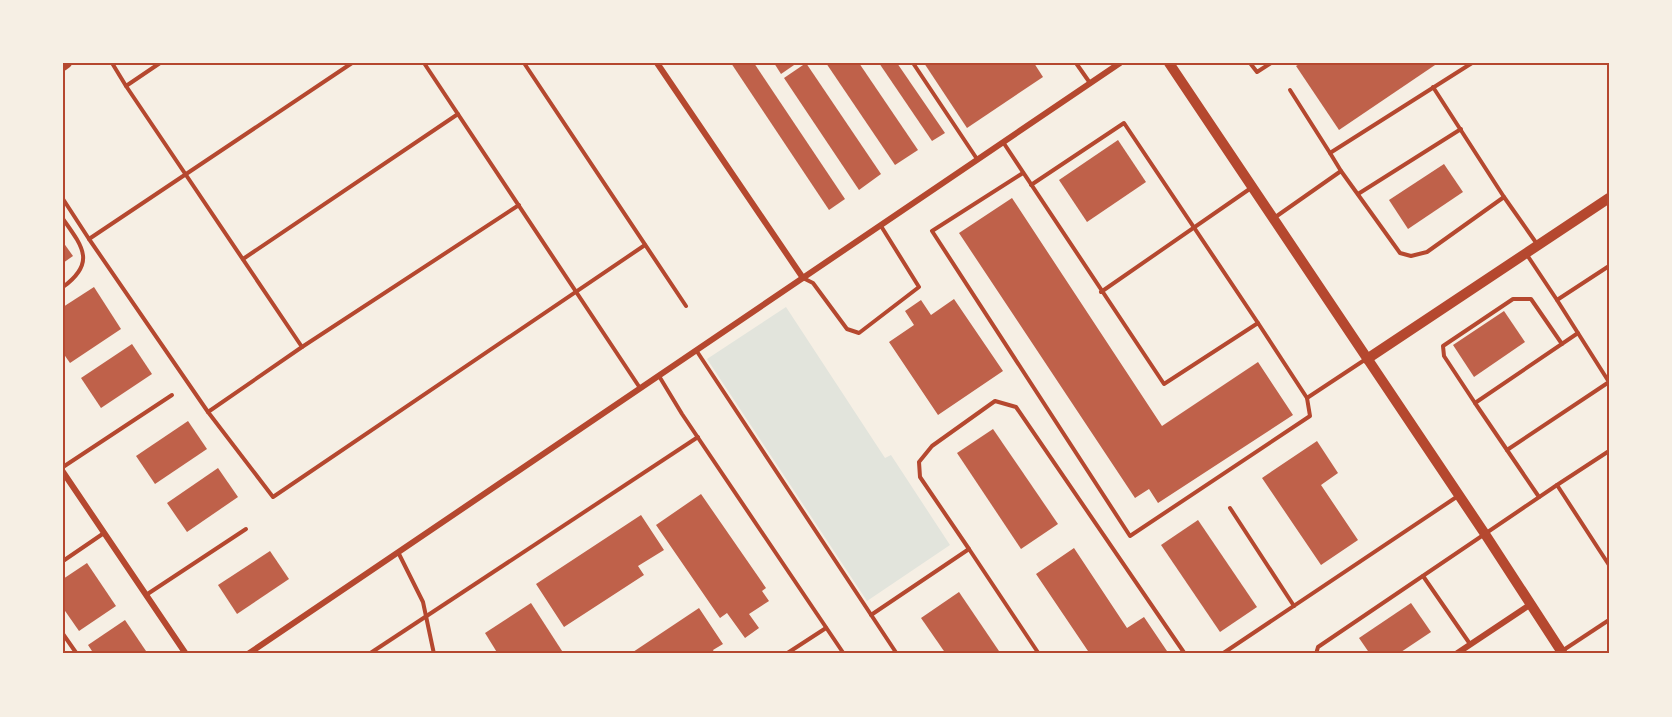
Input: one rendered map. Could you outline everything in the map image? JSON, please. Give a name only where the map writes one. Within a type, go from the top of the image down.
[{"type":"main road","points":[[63,66],[67,63]]},
{"type":"main road","points":[[1169,63],[1532,604],[1562,653]]},
{"type":"main road","points":[[1367,359],[1609,198]]},
{"type":"street","points":[[657,63],[803,278]]},
{"type":"street","points":[[248,654],[1120,63]]},
{"type":"street","points":[[63,472],[186,654]]},
{"type":"street","points":[[1456,654],[1532,604]]},
{"type":"lane","points":[[112,63],[302,347]]},
{"type":"lane","points":[[126,86],[160,63]]},
{"type":"lane","points":[[90,239],[352,63]]},
{"type":"lane","points":[[424,63],[640,388]]},
{"type":"lane","points":[[524,63],[686,306]]},
{"type":"lane","points":[[913,63],[977,159]]},
{"type":"lane","points":[[1076,63],[1090,83]]},
{"type":"lane","points":[[1250,63],[1257,72],[1271,63]]},
{"type":"lane","points":[[1330,153],[1472,63]]},
{"type":"lane","points":[[1433,87],[1538,245]]},
{"type":"lane","points":[[1290,90],[1341,171],[1400,253],[1411,256],[1427,252],[1504,197]]},
{"type":"lane","points":[[243,260],[458,114]]},
{"type":"lane","points":[[1023,172],[932,231],[1130,536],[1310,416],[1307,398],[1124,123],[1031,185]]},
{"type":"lane","points":[[1358,194],[1461,129]]},
{"type":"lane","points":[[1003,142],[1164,384],[1257,323]]},
{"type":"lane","points":[[1273,219],[1341,171]]},
{"type":"lane","points":[[1101,292],[1252,188]]},
{"type":"lane","points":[[63,199],[208,412],[273,497],[645,245]]},
{"type":"lane","points":[[208,412],[302,347],[519,205]]},
{"type":"lane","points":[[63,219],[73,233],[85,258],[82,269],[75,279],[63,287]]},
{"type":"lane","points":[[803,278],[813,283],[847,329],[859,333],[919,286],[881,225]]},
{"type":"lane","points":[[1507,450],[1609,382],[1526,252]]},
{"type":"lane","points":[[1557,300],[1609,266]]},
{"type":"lane","points":[[1539,497],[1444,356],[1443,346],[1513,299],[1532,299],[1562,344]]},
{"type":"lane","points":[[1475,403],[1578,333]]},
{"type":"lane","points":[[696,350],[897,654]]},
{"type":"lane","points":[[1307,398],[1367,359]]},
{"type":"lane","points":[[659,376],[844,654]]},
{"type":"lane","points":[[63,467],[172,395]]},
{"type":"lane","points":[[1038,654],[920,477],[919,462],[932,446],[995,400],[1017,407],[1185,654]]},
{"type":"lane","points":[[369,654],[698,437]]},
{"type":"lane","points":[[1316,654],[1318,647],[1609,451]]},
{"type":"lane","points":[[1557,485],[1609,565]]},
{"type":"lane","points":[[1222,654],[1459,495]]},
{"type":"lane","points":[[1230,508],[1294,606]]},
{"type":"lane","points":[[146,595],[246,529]]},
{"type":"lane","points":[[63,561],[104,533]]},
{"type":"lane","points":[[871,615],[969,549]]},
{"type":"lane","points":[[398,552],[423,602],[434,654]]},
{"type":"lane","points":[[1423,576],[1470,644]]},
{"type":"lane","points":[[1562,653],[1609,620]]},
{"type":"lane","points":[[786,654],[826,628]]},
{"type":"lane","points":[[63,634],[76,654]]},
{"type":"shaded area","points":[[786,307],[885,458],[891,455],[950,545],[867,601],[707,359]]},
{"type":"building","points":[[731,63],[754,63],[845,199],[829,210]]},
{"type":"building","points":[[774,63],[797,63],[781,74]]},
{"type":"building","points":[[806,63],[881,174],[859,190],[784,78]]},
{"type":"building","points":[[826,63],[859,63],[918,150],[895,165]]},
{"type":"building","points":[[879,63],[897,63],[945,133],[932,141]]},
{"type":"building","points":[[924,63],[1034,63],[1043,77],[967,128]]},
{"type":"building","points":[[1301,63],[1438,63],[1339,130],[1296,66]]},
{"type":"building","points":[[1118,140],[1146,182],[1087,222],[1059,180]]},
{"type":"building","points":[[1444,164],[1463,192],[1408,229],[1389,200]]},
{"type":"building","points":[[1012,198],[1162,426],[1258,362],[1293,415],[1158,503],[1149,489],[1135,498],[959,233]]},
{"type":"building","points":[[63,242],[73,256],[63,263]]},
{"type":"building","points":[[94,287],[121,329],[70,363],[63,353],[63,307]]},
{"type":"building","points":[[954,299],[1003,371],[938,415],[889,342],[914,325],[905,311],[921,300],[931,315]]},
{"type":"building","points":[[1504,311],[1525,342],[1474,377],[1453,345]]},
{"type":"building","points":[[132,344],[152,374],[101,408],[81,378]]},
{"type":"building","points":[[188,421],[207,449],[155,484],[136,456]]},
{"type":"building","points":[[993,429],[1058,524],[1021,549],[957,453]]},
{"type":"building","points":[[1317,441],[1338,473],[1321,485],[1358,540],[1321,565],[1262,478]]},
{"type":"building","points":[[218,468],[238,497],[187,532],[167,503]]},
{"type":"building","points":[[701,494],[766,588],[762,591],[769,601],[749,614],[759,628],[745,638],[727,613],[720,618],[656,525]]},
{"type":"building","points":[[641,515],[664,550],[638,566],[644,575],[564,627],[536,584]]},
{"type":"building","points":[[1198,520],[1257,607],[1220,632],[1161,545]]},
{"type":"building","points":[[1074,548],[1127,628],[1144,617],[1169,654],[1090,654],[1036,574]]},
{"type":"building","points":[[270,551],[289,579],[237,614],[218,585]]},
{"type":"building","points":[[87,563],[116,606],[79,631],[63,608],[63,579]]},
{"type":"building","points":[[959,592],[1001,654],[946,654],[921,618]]},
{"type":"building","points":[[531,603],[564,654],[498,654],[485,633]]},
{"type":"building","points":[[1411,603],[1431,632],[1398,654],[1370,654],[1359,638]]},
{"type":"building","points":[[699,608],[723,644],[713,650],[715,654],[630,654]]},
{"type":"building","points":[[125,620],[148,654],[94,654],[88,645]]}]
